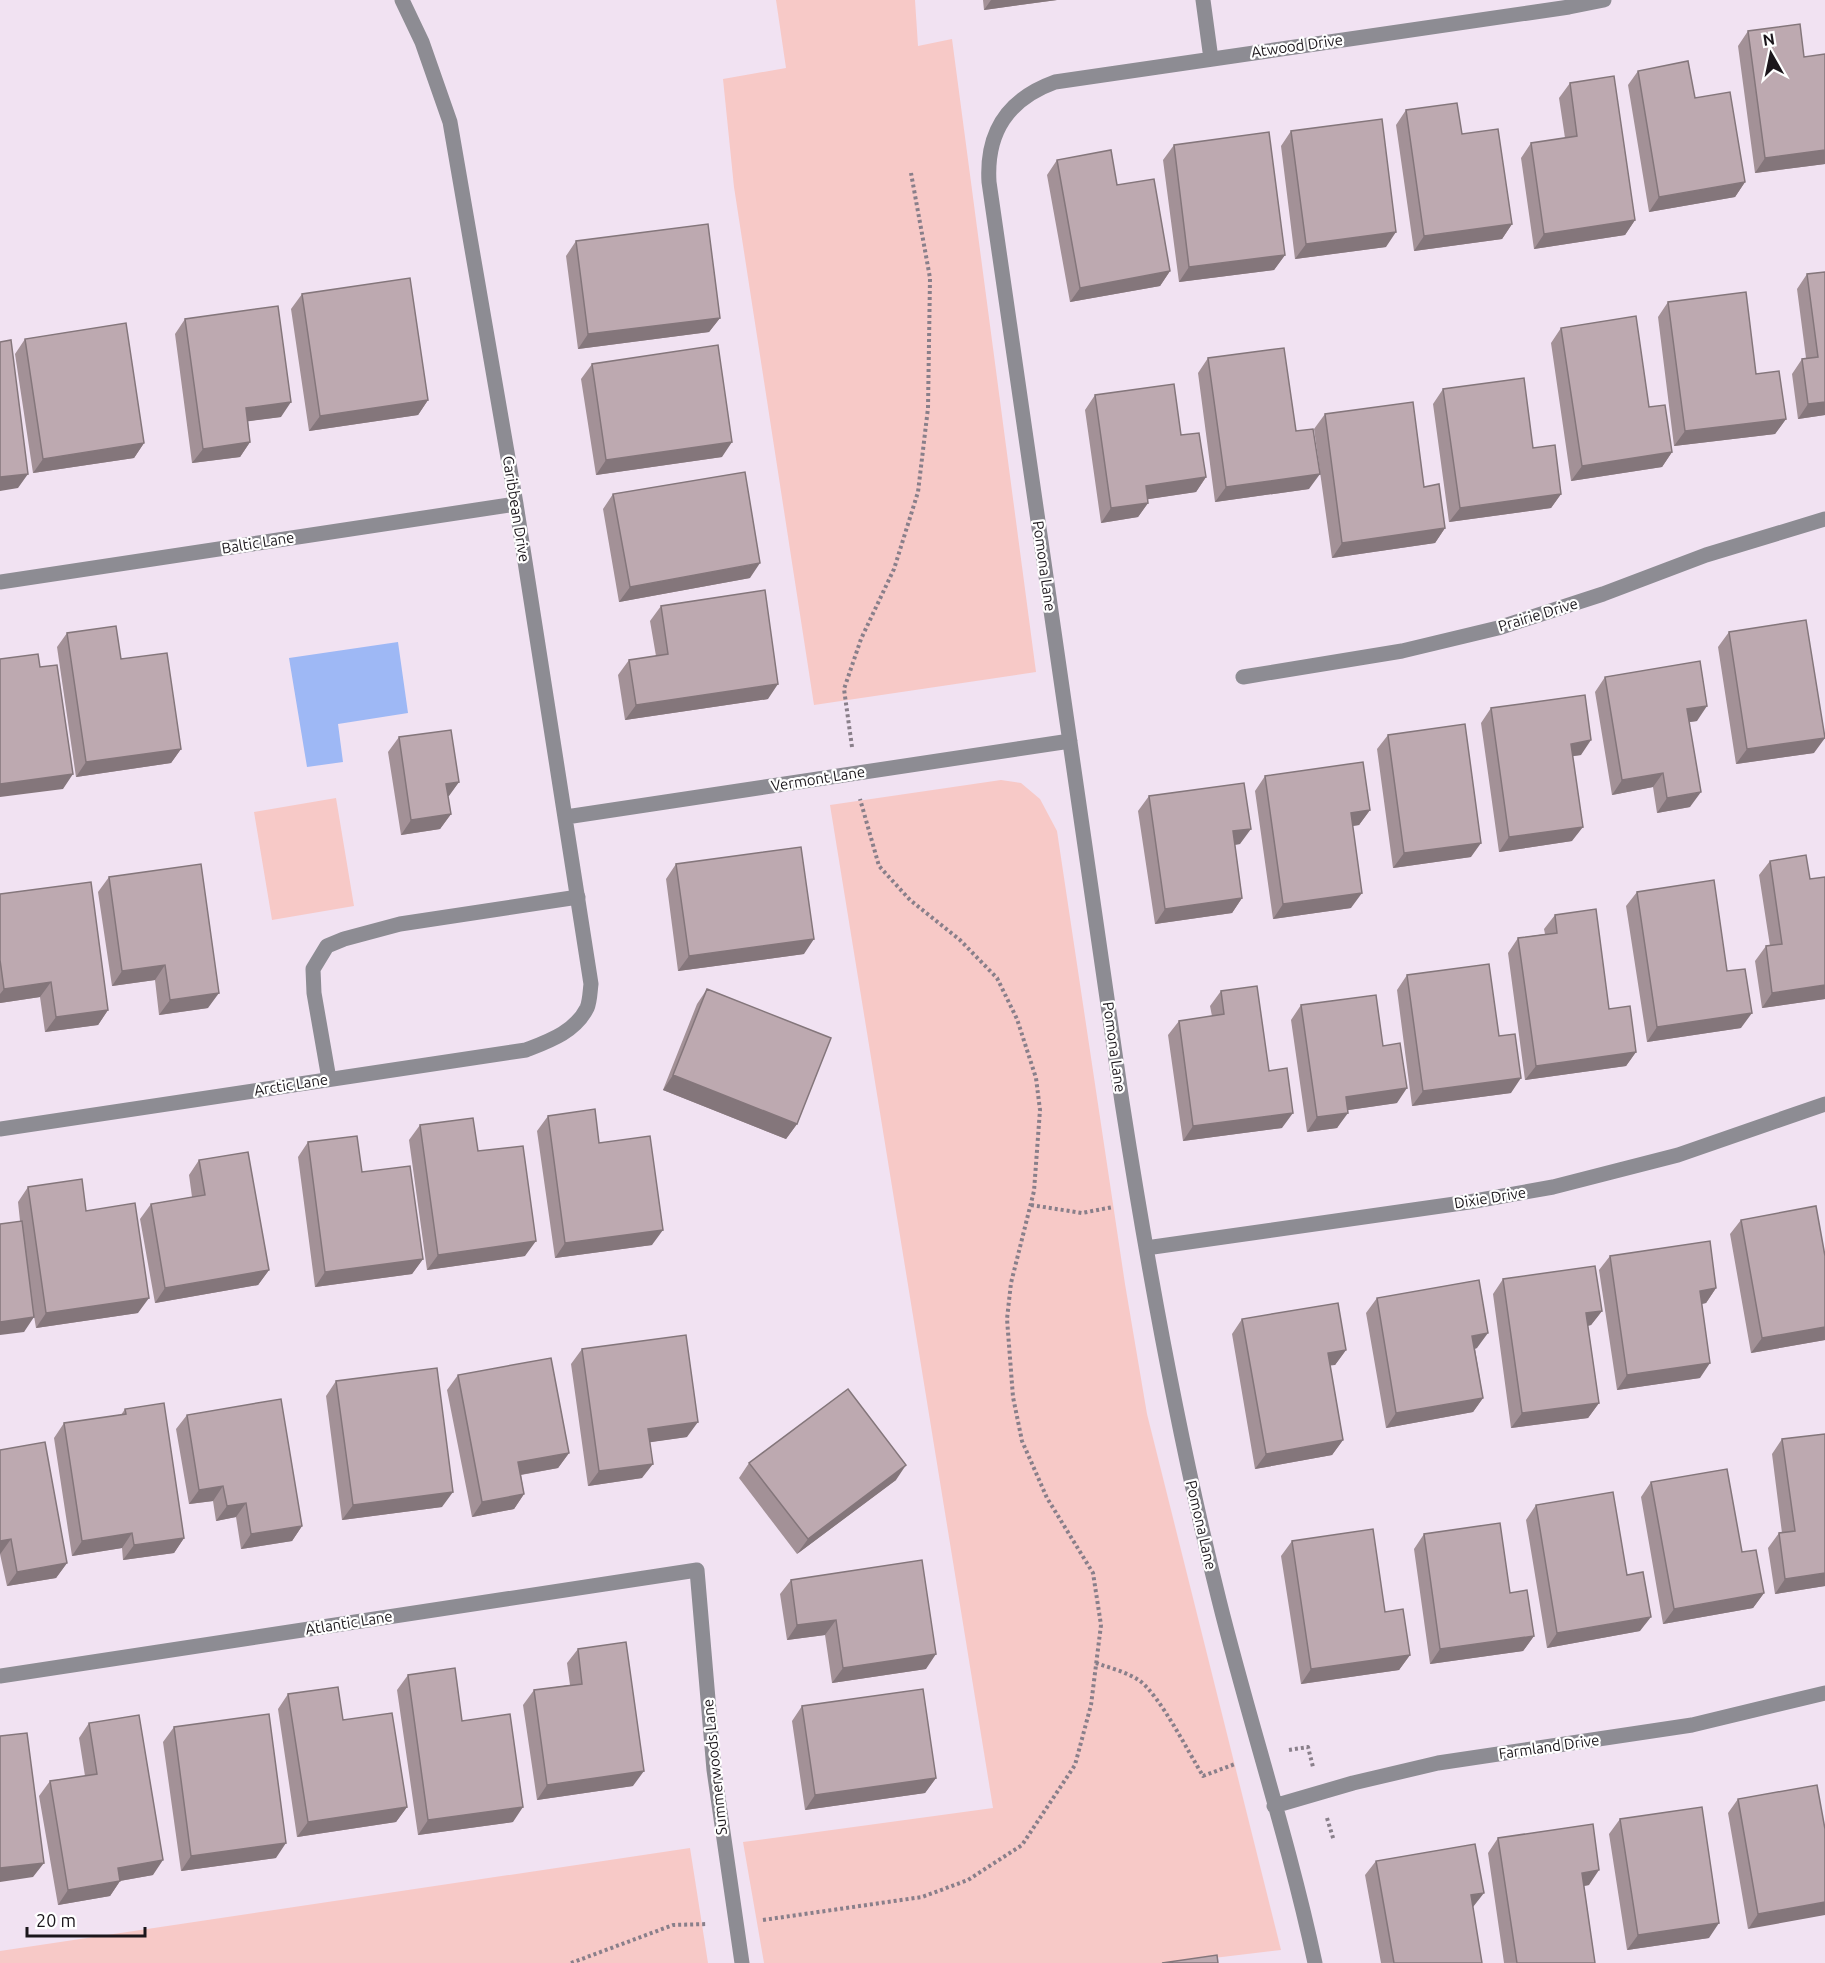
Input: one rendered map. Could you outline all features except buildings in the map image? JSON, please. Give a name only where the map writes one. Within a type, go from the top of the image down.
[{"type":"street","name":"Caribbean Drive","points":[[402,0],[422,42],[450,122],[516,504],[591,984],[588,1006],[575,1023]]},
{"type":"street","points":[[1203,0],[1211,58]]},
{"type":"street","name":"Atwood Drive","points":[[1003,119],[1026,96],[1055,82],[1604,0]]},
{"type":"street","name":"Pomona Lane","points":[[1003,119],[993,139],[989,155],[989,182],[1138,1202],[1175,1407],[1200,1523],[1305,1917],[1315,1963]]},
{"type":"street","name":"Baltic Lane","points":[[0,582],[516,504]]},
{"type":"street","name":"Prairie Drive","points":[[1243,677],[1402,651],[1498,628],[1603,594],[1706,555],[1825,519]]},
{"type":"street","name":"Vermont Lane","points":[[566,817],[1070,741]]},
{"type":"street","points":[[329,1079],[314,993],[313,969],[327,946],[400,924],[578,897]]},
{"type":"street","name":"Arctic Lane","points":[[0,1129],[526,1050],[557,1038],[575,1023]]},
{"type":"street","name":"Dixie Drive","points":[[1146,1248],[1468,1202],[1553,1187],[1678,1155],[1825,1104]]},
{"type":"street","name":"Summerwoods Lane","points":[[697,1570],[712,1749],[742,1963]]},
{"type":"street","name":"Atlantic Lane","points":[[0,1676],[697,1570]]},
{"type":"street","name":"Farmland Drive","points":[[1274,1806],[1386,1774],[1437,1763],[1692,1725],[1825,1693]]},
{"type":"path","points":[[571,1963],[673,1925],[735,1923],[922,1897],[968,1880],[1022,1845],[1075,1765],[1091,1704],[1101,1625],[1093,1574],[1047,1498],[1022,1441],[1013,1397],[1007,1319],[1011,1283],[1034,1191],[1040,1110],[1036,1078],[1017,1019],[997,978],[960,940],[910,900],[879,866],[862,810],[844,689],[861,639],[894,569],[918,492],[928,408],[930,278],[911,173]]},
{"type":"path","points":[[1031,1205],[1082,1213],[1138,1202]]},
{"type":"shaded area","points":[[776,0],[915,0],[918,46],[952,39],[1036,672],[814,705],[734,187],[723,79],[786,68]]},
{"type":"shaded area","points":[[1001,780],[1021,783],[1040,799],[1057,831],[1125,1284],[1147,1414],[1281,1950],[1172,1963],[764,1963],[743,1842],[993,1808],[830,805]]},
{"type":"shaded area","points":[[336,798],[354,906],[272,920],[254,812]]},
{"type":"shaded area","points":[[690,1848],[708,1963],[0,1963],[0,1951]]},
{"type":"water","points":[[398,642],[408,713],[338,724],[343,762],[307,767],[289,658]]}]
